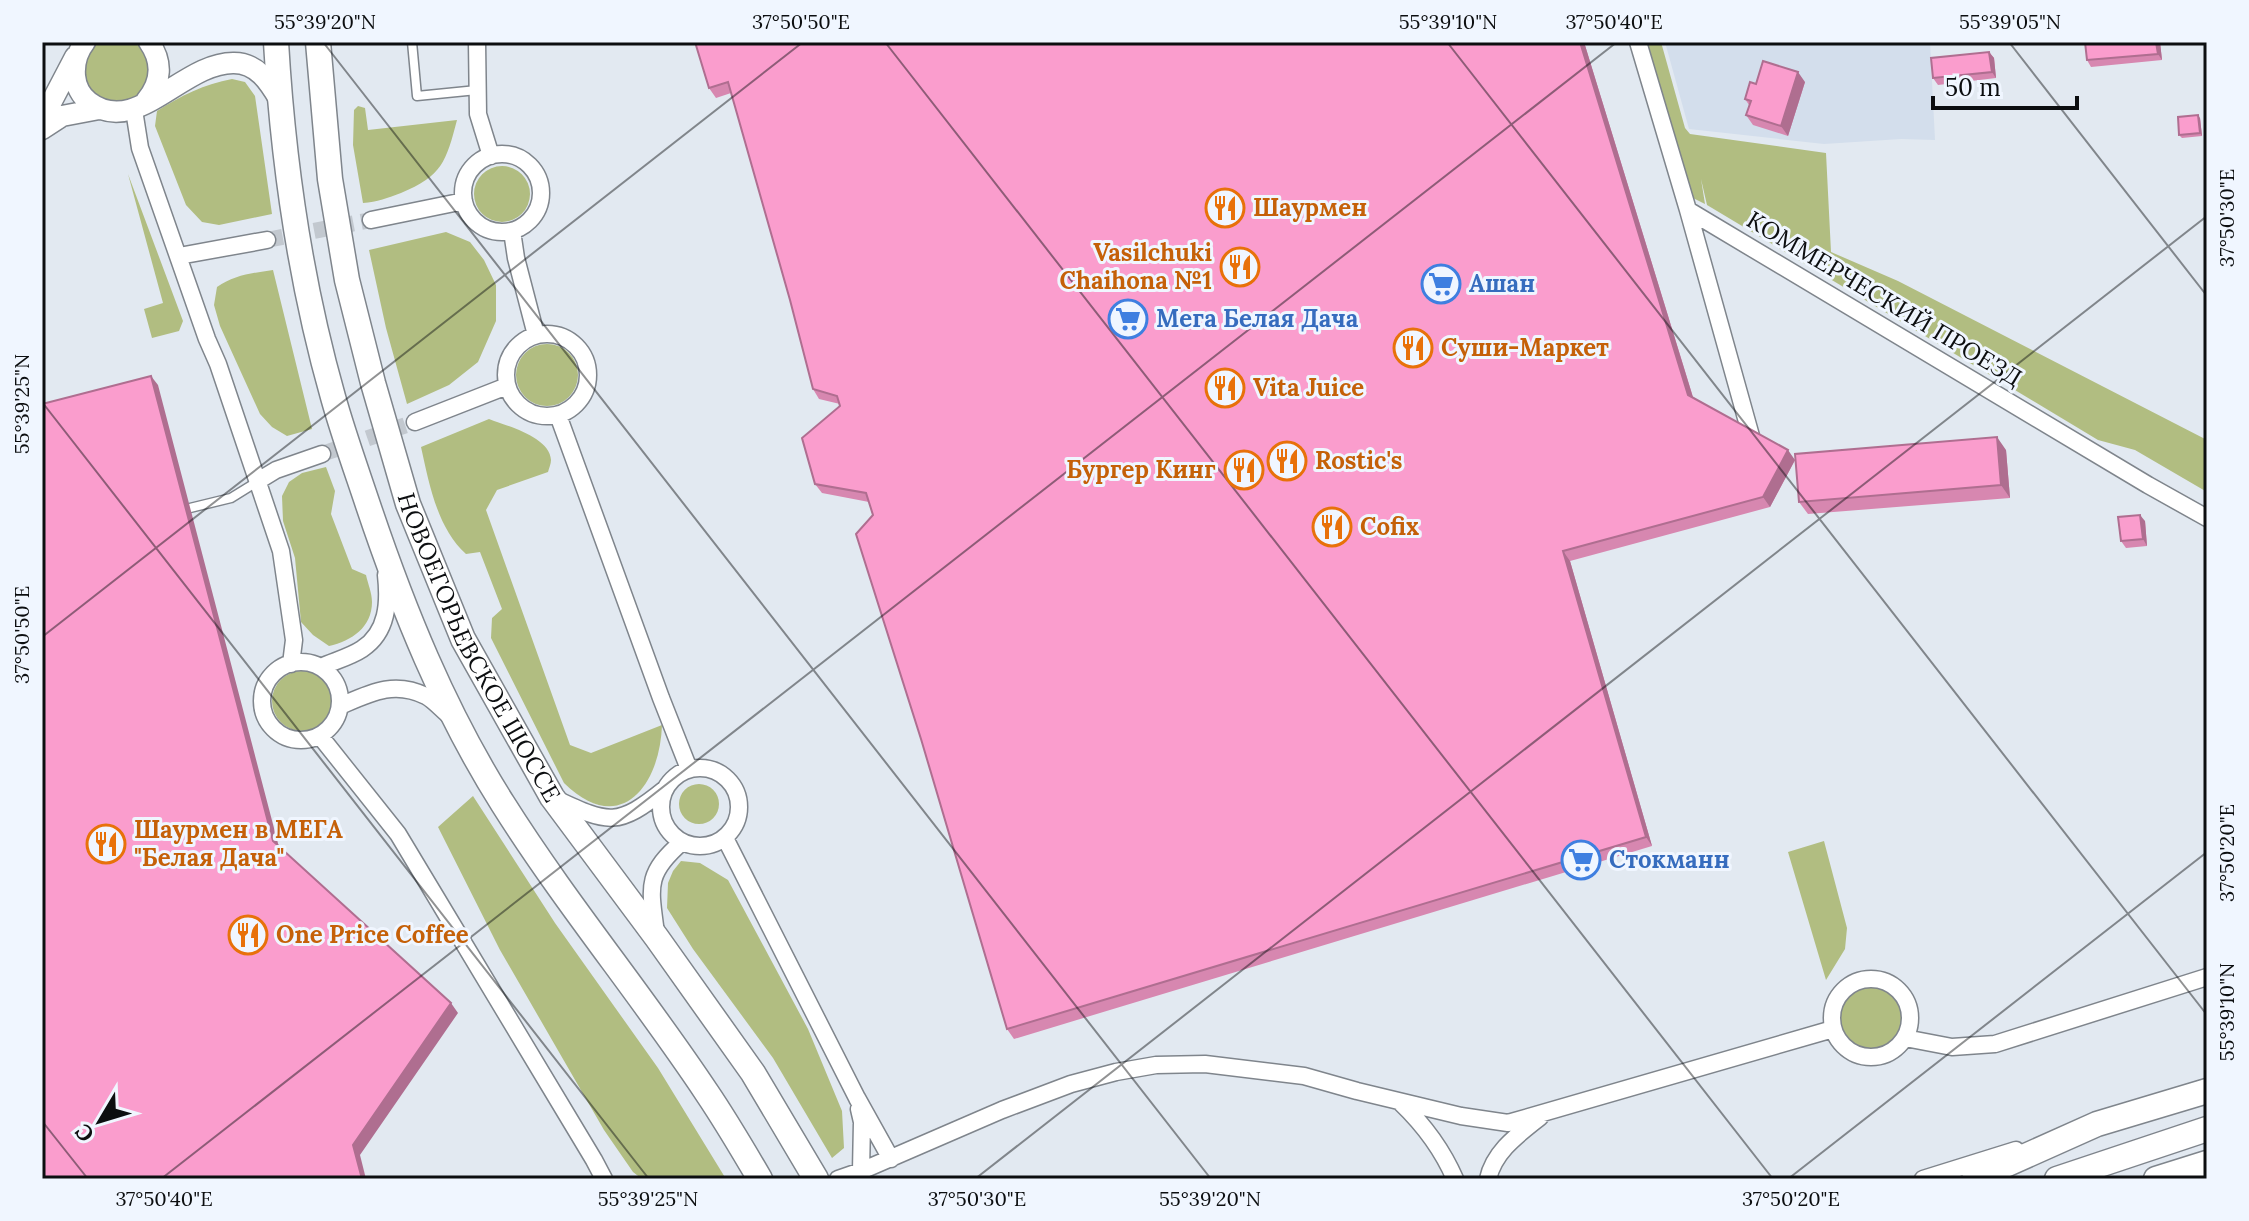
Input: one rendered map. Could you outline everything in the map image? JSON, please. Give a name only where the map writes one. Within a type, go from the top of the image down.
[{"type":"main road","name":"НОВОЕГОРЬЕВСКОЕ ШОССЕ","points":[[276,42],[288,182],[308,292],[333,397],[384,553],[417,638],[455,721],[503,804],[707,1092],[760,1179]]},
{"type":"main road","name":"НОВОЕГОРЬЕВСКОЕ ШОССЕ","points":[[318,42],[330,179],[347,280],[408,504],[463,639],[552,797],[753,1073],[816,1179]]},
{"type":"main road","points":[[1974,1179],[2097,1124],[2207,1091]]},
{"type":"main road","points":[[2057,1179],[2207,1129]]},
{"type":"main road","points":[[2156,1179],[2207,1163]]},
{"type":"main road","points":[[2069,1179],[2096,1167]]},
{"type":"street","points":[[149,42],[158,59],[160,75],[154,91],[139,107],[140,148],[281,551],[294,640],[291,664]]},
{"type":"street","points":[[477,42],[478,114],[491,156]]},
{"type":"street","points":[[1638,42],[1751,436]]},
{"type":"street","points":[[82,46],[74,66],[76,84],[85,99],[110,113],[139,107],[195,74],[233,63],[261,73],[279,99]]},
{"type":"street","points":[[42,120],[82,46]]},
{"type":"street","points":[[42,129],[62,116],[99,109]]},
{"type":"street","points":[[505,154],[519,158],[530,166],[538,178],[540,205],[524,226],[512,231],[496,232],[481,227],[470,215],[464,201],[463,186],[469,173],[478,162],[491,156],[505,154]]},
{"type":"street","points":[[371,220],[464,201]]},
{"type":"street","name":"КОММЕРЧЕСКИЙ ПРОЕЗД","points":[[1688,210],[2207,518]]},
{"type":"street","points":[[512,231],[536,335]]},
{"type":"street","points":[[179,256],[267,240]]},
{"type":"street","points":[[552,334],[568,339],[580,351],[587,366],[588,381],[583,396],[572,408],[558,415],[542,416],[527,411],[515,400],[507,386],[506,370],[511,355],[522,343],[536,335],[552,334]]},
{"type":"street","points":[[415,422],[507,386]]},
{"type":"street","points":[[558,415],[689,769]]},
{"type":"street","points":[[258,481],[276,470],[322,454]]},
{"type":"street","points":[[321,667],[362,649],[378,633],[389,603],[384,553]]},
{"type":"street","points":[[306,662],[321,667],[332,677],[340,693],[336,720],[320,736],[312,739],[296,740],[283,736],[271,726],[264,712],[263,697],[267,683],[277,671],[291,664],[306,662]]},
{"type":"street","points":[[340,706],[393,687],[426,696],[455,721]]},
{"type":"street","points":[[320,736],[398,834],[604,1179]]},
{"type":"street","points":[[552,797],[589,814],[606,818],[625,817],[665,789],[675,777],[689,769],[703,768],[717,771],[729,780],[736,792],[739,809],[735,825],[725,838],[711,845],[696,846],[682,842],[670,832],[662,818],[661,803],[665,789]]},
{"type":"street","points":[[725,838],[891,1159]]},
{"type":"street","points":[[657,938],[652,901],[653,878],[663,858],[682,842]]},
{"type":"street","points":[[1905,1038],[1952,1047],[1995,1044],[2207,977]]},
{"type":"street","points":[[1859,980],[1884,981],[1896,988],[1905,998],[1910,1011],[1910,1025],[1905,1038],[1895,1050],[1882,1056],[1866,1057],[1852,1053],[1840,1043],[1833,1029],[1831,1017],[1839,995],[1859,980]]},
{"type":"street","points":[[838,1179],[1071,1084],[1156,1065],[1205,1064],[1304,1076],[1461,1116],[1508,1123],[1833,1029]]},
{"type":"street","points":[[857,1098],[862,1122],[861,1171]]},
{"type":"street","points":[[1399,1101],[1436,1142],[1455,1179]]},
{"type":"street","points":[[1488,1179],[1498,1156],[1512,1140],[1547,1112]]},
{"type":"street","points":[[1923,1179],[2097,1124]]},
{"type":"lane","points":[[412,42],[417,96],[477,90]]},
{"type":"lane","points":[[190,508],[231,498],[258,481]]},
{"type":"shaded area","points":[[1665,42],[1930,42],[1935,140],[1824,144],[1689,129]]},
{"type":"green space","points":[[126,41],[142,49],[150,65],[150,76],[138,95],[117,102],[99,97],[92,91],[87,84],[85,67],[98,42]]},
{"type":"green space","points":[[1647,42],[1661,42],[1685,128],[1690,134],[1826,153],[1831,252],[1898,281],[2207,440],[2207,492],[2135,450],[2098,440],[1707,205],[1701,179],[1705,204],[1691,197]]},
{"type":"green space","points":[[232,79],[245,82],[255,96],[272,214],[219,225],[202,222],[186,205],[155,126],[157,111],[202,87]]},
{"type":"green space","points":[[358,106],[365,108],[368,130],[457,120],[445,157],[434,174],[401,193],[363,203],[353,145],[354,110]]},
{"type":"green space","points":[[502,166],[522,174],[530,194],[522,214],[502,222],[482,214],[474,194],[482,174]]},
{"type":"green space","points":[[128,174],[183,321],[179,331],[152,338],[144,309],[163,303]]},
{"type":"green space","points":[[446,232],[470,242],[484,260],[496,285],[496,321],[478,362],[449,385],[407,404],[369,250]]},
{"type":"green space","points":[[273,270],[312,429],[287,436],[272,427],[260,414],[220,326],[214,305],[217,287],[223,283],[244,275]]},
{"type":"green space","points":[[547,344],[559,346],[569,353],[576,363],[576,387],[569,397],[559,404],[547,406],[535,404],[525,397],[518,387],[516,375],[518,363],[525,353],[535,346]]},
{"type":"green space","points":[[489,419],[536,439],[549,452],[551,460],[548,472],[497,490],[486,510],[570,745],[591,753],[662,725],[660,747],[645,785],[633,798],[619,805],[603,806],[584,799],[564,783],[491,638],[492,618],[502,609],[480,552],[466,554],[448,531],[436,504],[421,447]]},
{"type":"green space","points":[[326,467],[335,491],[331,514],[352,569],[366,575],[372,602],[369,619],[359,632],[329,646],[301,622],[295,558],[283,521],[282,496],[289,482],[302,473]]},
{"type":"green space","points":[[302,671],[314,673],[323,680],[330,689],[330,713],[323,722],[314,729],[302,731],[290,729],[281,722],[274,713],[272,701],[274,689],[281,680],[290,673]]},
{"type":"green space","points":[[699,784],[713,790],[719,804],[713,818],[699,824],[685,818],[679,804],[685,790]]},
{"type":"green space","points":[[473,796],[555,923],[658,1068],[726,1179],[642,1179],[633,1172],[604,1130],[500,950],[438,827]]},
{"type":"green space","points":[[1824,841],[1847,928],[1845,949],[1826,980],[1788,852]]},
{"type":"green space","points":[[681,861],[700,863],[728,880],[808,1029],[842,1111],[844,1148],[832,1158],[773,1058],[693,949],[667,908],[668,883]]},
{"type":"green space","points":[[1871,987],[1883,989],[1893,996],[1900,1006],[1900,1030],[1893,1040],[1883,1047],[1871,1049],[1859,1047],[1849,1040],[1842,1030],[1840,1018],[1842,1006],[1849,996],[1859,989]]},
{"type":"building","points":[[695,42],[1580,42],[1688,395],[1788,450],[1763,497],[1563,551],[1646,837],[1007,1029],[856,534],[873,515],[866,493],[815,484],[802,438],[840,406],[837,396],[813,389],[728,82],[709,88]]},
{"type":"building","points":[[2085,42],[2156,42],[2158,54],[2087,60]]},
{"type":"building","points":[[1989,52],[1992,72],[1933,78],[1931,58]]},
{"type":"building","points":[[1763,61],[1798,72],[1781,126],[1746,115],[1751,101],[1745,99],[1750,82],[1756,84]]},
{"type":"building","points":[[2198,115],[2200,133],[2179,135],[2178,117]]},
{"type":"building","points":[[151,376],[273,841],[451,1003],[353,1145],[362,1179],[42,1179],[42,404]]},
{"type":"building","points":[[1997,437],[2001,485],[1799,502],[1795,454]]},
{"type":"building","points":[[2140,515],[2143,539],[2121,541],[2118,517]]},
{"type":"tunnel","points":[[267,240],[371,220]]},
{"type":"tunnel","points":[[322,454],[415,422]]},
{"type":"place","name":"Шаурмен","points":[[1225,208]]},
{"type":"place","name":"Vasilchuki Chaihona №1","points":[[1240,267]]},
{"type":"place","name":"Ашан","points":[[1441,284]]},
{"type":"place","name":"Мега Белая Дача","points":[[1128,319]]},
{"type":"place","name":"Суши-Маркет","points":[[1413,348]]},
{"type":"place","name":"Vita Juice","points":[[1225,388]]},
{"type":"place","name":"Rostic's","points":[[1287,461]]},
{"type":"place","name":"Бургер Кинг","points":[[1244,470]]},
{"type":"place","name":"Cofix","points":[[1332,527]]},
{"type":"place","name":"Шаурмен в МЕГА \"Белая Дача\"","points":[[106,844]]},
{"type":"place","name":"Стокманн","points":[[1581,860]]},
{"type":"place","name":"One Price Coffee","points":[[248,935]]}]
